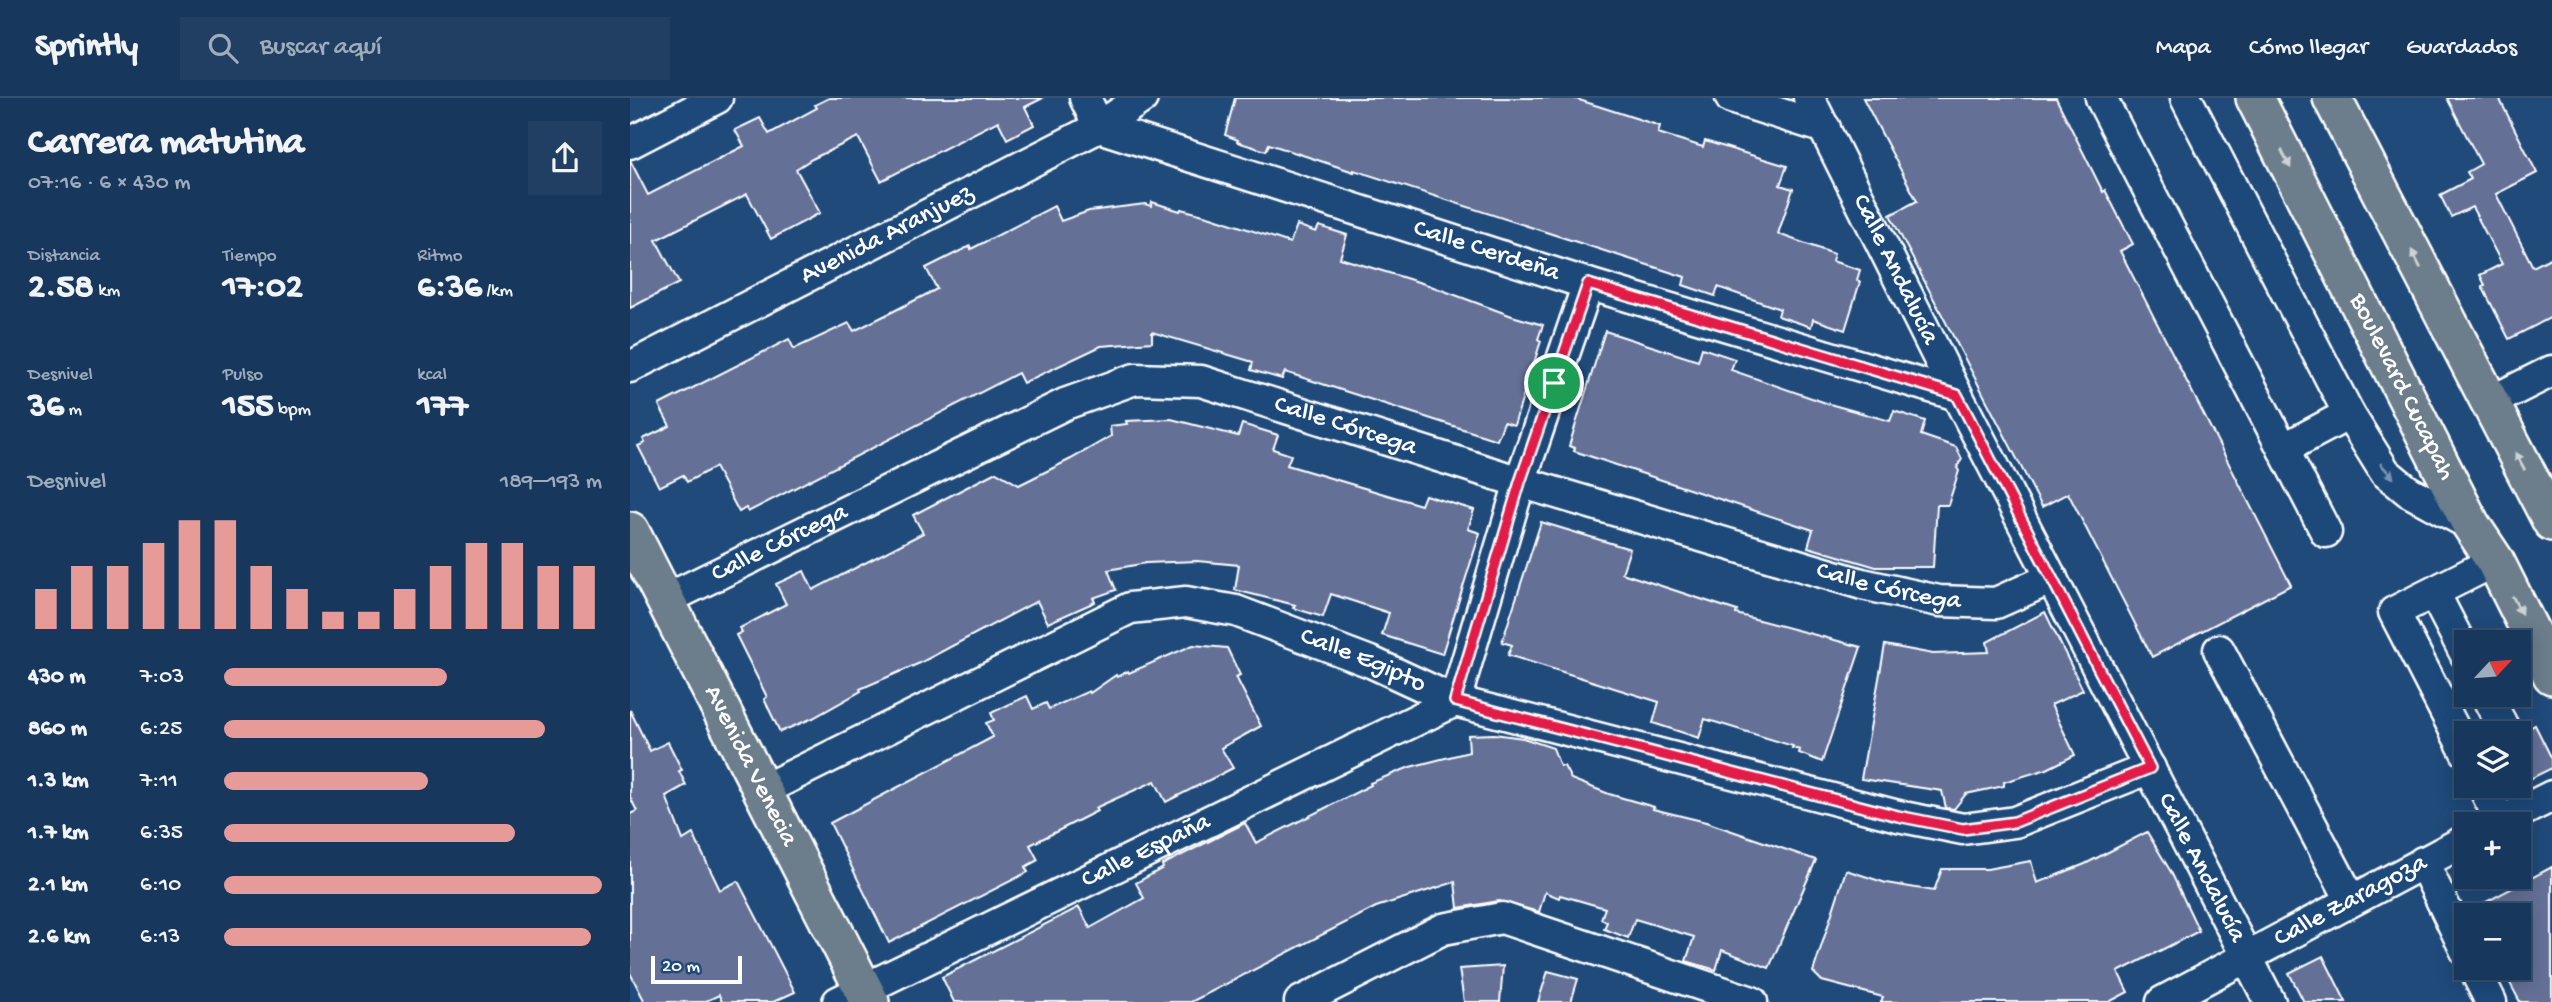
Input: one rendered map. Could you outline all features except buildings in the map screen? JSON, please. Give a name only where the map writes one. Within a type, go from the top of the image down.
[{"type":"main road","name":"Boulevard Cucapah","points":[[2255,98],[2471,525],[2495,561],[2552,675]]},
{"type":"main road","points":[[2332,98],[2552,522]]},
{"type":"main road","name":"Avenida Venecia","points":[[630,531],[763,790],[857,998]]},
{"type":"street","points":[[630,143],[717,98]]},
{"type":"street","points":[[1085,98],[1099,127]]},
{"type":"street","name":"Avenida Aranjuez","points":[[630,367],[1099,127],[1142,98]]},
{"type":"street","points":[[1731,98],[1825,128]]},
{"type":"street","name":"Calle Andalucía","points":[[1809,98],[1957,395],[2270,1002]]},
{"type":"street","points":[[2101,98],[2326,532]]},
{"type":"street","points":[[2186,98],[2349,414],[2385,472],[2409,491],[2471,525]]},
{"type":"street","name":"Calle Cerdeña","points":[[1099,127],[1588,284],[1957,395]]},
{"type":"street","points":[[1455,701],[1520,482],[1588,284]]},
{"type":"street","points":[[2490,402],[2552,371]]},
{"type":"street","name":"Calle Córcega","points":[[665,600],[1065,404],[1135,379],[1201,381],[1520,482],[1862,584],[1939,601],[1996,603],[2052,578]]},
{"type":"street","points":[[2283,449],[2349,414]]},
{"type":"street","points":[[2454,727],[2395,612],[2495,561]]},
{"type":"street","points":[[2434,593],[2454,632]]},
{"type":"street","name":"Calle Egipto","points":[[763,790],[1130,608],[1186,601],[1236,611],[1373,663],[1455,701],[1898,816],[1963,829],[2015,822],[2150,768]]},
{"type":"street","points":[[2220,650],[2351,900]]},
{"type":"street","name":"Calle España","points":[[857,998],[1455,701]]},
{"type":"street","points":[[2521,812],[2552,796]]},
{"type":"street","name":"Calle Zaragoza","points":[[2162,1002],[2454,846]]},
{"type":"street","points":[[2423,862],[2454,926]]},
{"type":"street","points":[[1300,1002],[1443,929],[1502,918],[1752,1002]]},
{"type":"street","points":[[2480,980],[2491,1002]]},
{"type":"route","points":[[1588,284],[1957,395],[2150,768],[2015,822],[1963,829],[1898,816],[1455,701],[1520,482],[1554,383],[1588,284]]}]
